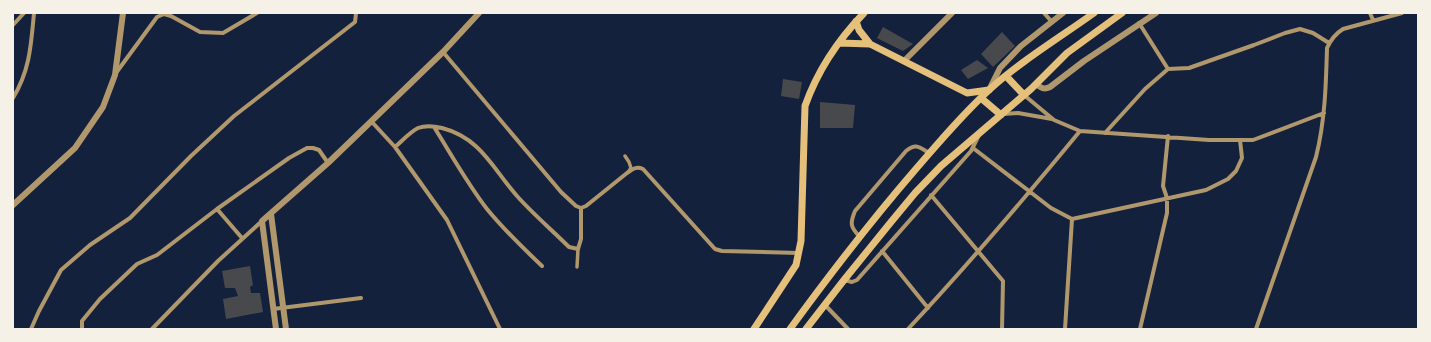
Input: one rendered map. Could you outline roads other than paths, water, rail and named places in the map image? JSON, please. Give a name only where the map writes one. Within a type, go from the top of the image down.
[{"type":"main road","points":[[754,328],[793,271],[799,253],[801,241],[805,106],[812,88],[839,43],[864,13]]},
{"type":"main road","points":[[790,329],[860,237],[929,153],[981,98],[1006,76],[1094,13]]},
{"type":"main road","points":[[806,329],[915,193],[941,166],[1012,106],[1067,52],[1122,13]]},
{"type":"main road","points":[[856,21],[860,30],[870,44]]},
{"type":"main road","points":[[839,43],[870,44],[967,93],[989,90]]},
{"type":"main road","points":[[1006,76],[1024,95]]},
{"type":"main road","points":[[981,98],[1001,115]]},
{"type":"street","points":[[13,25],[24,13]]},
{"type":"street","points":[[13,98],[21,84],[28,62],[34,13]]},
{"type":"street","points":[[13,205],[75,148],[103,107],[115,75],[123,13]]},
{"type":"street","points":[[115,75],[157,18],[164,14],[171,16],[200,32],[223,33],[257,13]]},
{"type":"street","points":[[31,329],[61,270],[90,245],[130,218],[191,156],[234,116],[355,22],[356,13]]},
{"type":"street","points":[[152,329],[218,261],[242,238],[328,163],[443,52],[479,13]]},
{"type":"street","points":[[904,61],[952,13]]},
{"type":"street","points":[[1044,13],[1052,22]]},
{"type":"street","points":[[989,90],[1000,68],[1021,46],[1063,13]]},
{"type":"street","points":[[1036,84],[1041,88],[1050,87],[1084,60],[1156,13]]},
{"type":"street","points":[[1370,13],[1373,20]]},
{"type":"street","points":[[1256,329],[1316,157],[1324,113],[1327,48],[1329,43],[1336,33],[1343,29],[1402,13]]},
{"type":"street","points":[[1139,23],[1168,69]]},
{"type":"street","points":[[1105,133],[1145,89],[1168,69],[1189,68],[1254,46],[1285,33],[1300,30],[1313,33],[1329,43]]},
{"type":"street","points":[[443,52],[561,192],[576,206],[581,208],[586,206],[627,173],[634,168],[639,167],[643,169],[715,249],[722,251],[799,253]]},
{"type":"street","points":[[1024,95],[1054,120]]},
{"type":"street","points":[[1001,115],[1018,113],[1054,120],[1080,131],[1209,140],[1253,140],[1324,113]]},
{"type":"street","points":[[371,121],[395,147],[447,220],[500,329]]},
{"type":"street","points":[[395,147],[418,129],[425,126],[434,126],[449,130],[466,138],[481,150],[517,196],[569,247],[578,250]]},
{"type":"street","points":[[434,126],[468,182],[486,208],[505,230],[542,266]]},
{"type":"street","points":[[844,280],[852,282],[857,280],[973,148],[982,130]]},
{"type":"street","points":[[908,329],[979,251],[1080,131]]},
{"type":"street","points":[[1140,329],[1167,213],[1166,198],[1163,186],[1168,136]]},
{"type":"street","points":[[973,148],[1051,208],[1072,219],[1206,190],[1228,179],[1236,171],[1242,158],[1240,140]]},
{"type":"street","points":[[860,237],[855,232],[851,221],[859,206],[906,150],[912,146],[918,146],[929,153]]},
{"type":"street","points":[[82,329],[82,321],[100,299],[138,264],[157,255],[217,209],[283,162],[307,148],[313,148],[318,150],[328,163]]},
{"type":"street","points":[[625,156],[631,168],[627,173]]},
{"type":"street","points":[[931,194],[1003,281],[1002,329]]},
{"type":"street","points":[[577,267],[578,250],[581,238],[581,208]]},
{"type":"street","points":[[217,209],[242,238]]},
{"type":"street","points":[[271,214],[286,329]]},
{"type":"street","points":[[1065,329],[1072,219]]},
{"type":"street","points":[[262,221],[276,329]]},
{"type":"street","points":[[882,251],[928,308]]},
{"type":"street","points":[[273,309],[361,298]]},
{"type":"street","points":[[825,305],[848,329]]}]
